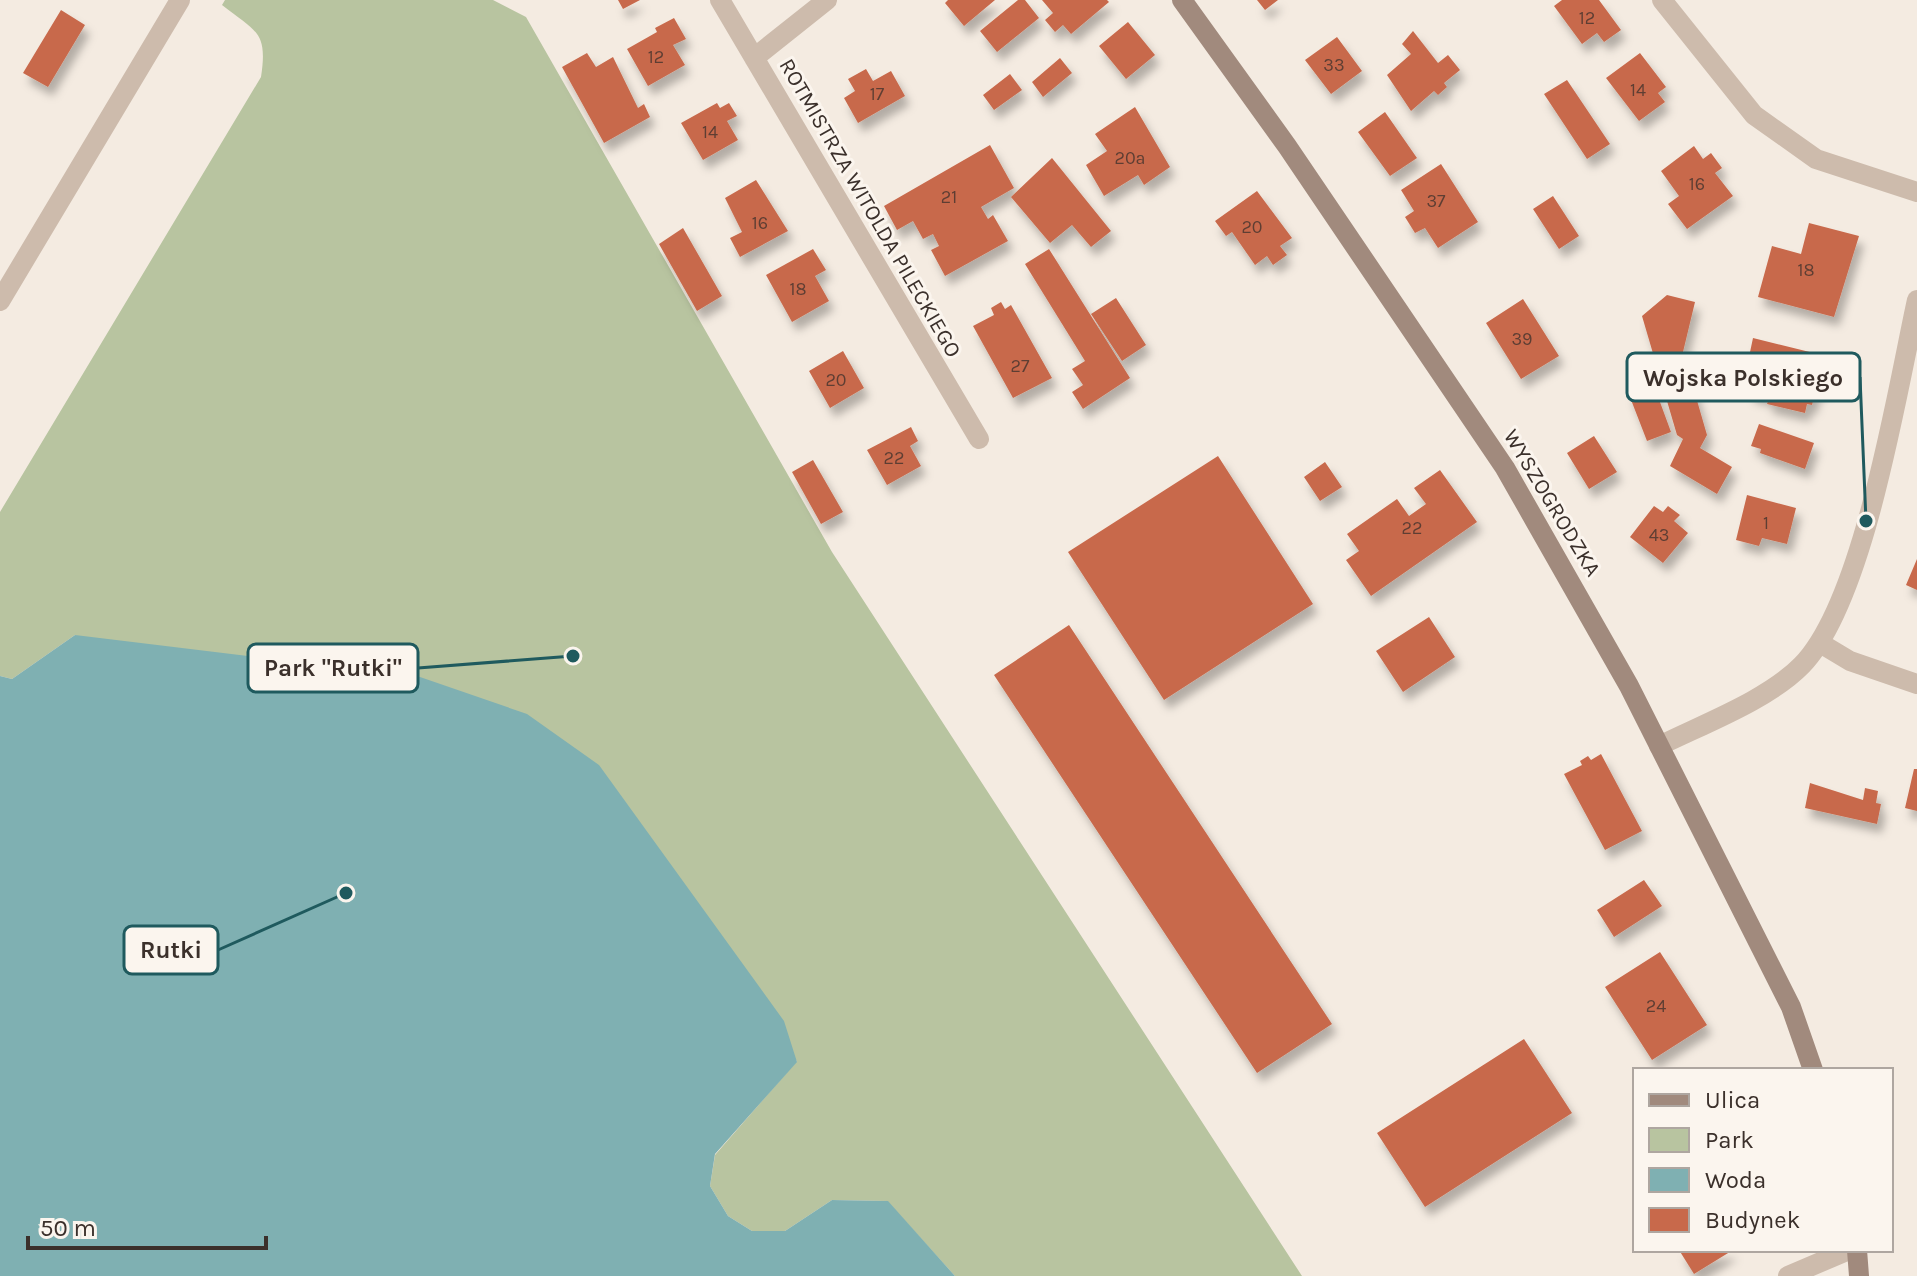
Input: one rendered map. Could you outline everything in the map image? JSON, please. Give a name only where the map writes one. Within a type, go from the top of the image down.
[{"type":"main road","name":"WYSZOGRODZKA","points":[[1182,0],[1305,170],[1505,468],[1616,662],[1791,1007],[1812,1068]]},
{"type":"main road","points":[[1857,1252],[1859,1276]]},
{"type":"street","points":[[0,301],[180,0]]},
{"type":"street","name":"ROTMISTRZA WITOLDA PILECKIEGO","points":[[720,0],[979,439]]},
{"type":"street","points":[[754,58],[827,0]]},
{"type":"street","points":[[1662,0],[1754,115],[1816,159],[1917,192]]},
{"type":"street","points":[[1659,746],[1772,688],[1801,667],[1820,643],[1841,601],[1866,521],[1917,300]]},
{"type":"street","points":[[1820,643],[1850,661],[1917,684]]},
{"type":"street","points":[[1788,1276],[1844,1252]]},
{"type":"green space","points":[[225,0],[493,0],[526,17],[832,552],[1302,1276],[955,1276],[887,1201],[832,1200],[785,1231],[752,1231],[728,1216],[710,1186],[715,1155],[797,1061],[75,635],[12,679],[0,676],[0,512],[261,77],[261,41],[251,28],[222,5]]},
{"type":"water","points":[[75,635],[420,677],[527,714],[599,765],[784,1021],[797,1062],[715,1154],[710,1186],[728,1216],[752,1231],[785,1231],[832,1200],[888,1201],[955,1276],[0,1276],[0,676],[12,679]]},
{"type":"building","points":[[618,0],[640,0],[623,9]]},
{"type":"building","points":[[948,0],[995,0],[964,26],[945,3]]},
{"type":"building","points":[[1018,0],[1025,0],[1039,18],[997,52],[980,31]]},
{"type":"building","points":[[1042,0],[1109,2],[1071,34],[1063,25],[1055,32],[1045,20],[1053,13]]},
{"type":"building","points":[[1257,0],[1278,0],[1265,10]]},
{"type":"building","points":[[1562,0],[1599,0],[1621,30],[1604,42],[1597,33],[1582,44],[1554,6]]},
{"type":"building","points":[[61,10],[85,25],[48,87],[23,73]]},
{"type":"building","points":[[674,18],[686,39],[673,45],[685,65],[648,86],[627,49]]},
{"type":"building","points":[[1128,22],[1155,55],[1126,79],[1099,46]]},
{"type":"building","points":[[1413,31],[1438,63],[1448,55],[1460,70],[1444,83],[1447,87],[1438,95],[1434,91],[1411,111],[1387,75],[1411,54],[1402,44]]},
{"type":"building","points":[[1337,37],[1362,71],[1331,94],[1305,60]]},
{"type":"building","points":[[587,53],[596,67],[613,57],[638,108],[644,104],[650,117],[604,143],[562,67]]},
{"type":"building","points":[[1640,53],[1666,87],[1658,93],[1665,102],[1639,121],[1606,78]]},
{"type":"building","points":[[1060,58],[1072,73],[1043,97],[1032,82]]},
{"type":"building","points":[[866,69],[873,81],[891,71],[905,96],[858,123],[844,98],[855,91],[848,79]]},
{"type":"building","points":[[1010,74],[1022,90],[994,110],[983,95]]},
{"type":"building","points":[[1567,80],[1610,144],[1587,159],[1544,94]]},
{"type":"building","points":[[717,103],[720,108],[729,103],[737,116],[727,121],[738,140],[703,160],[681,123]]},
{"type":"building","points":[[1135,107],[1170,167],[1144,185],[1138,175],[1104,196],[1086,165],[1107,151],[1095,134]]},
{"type":"building","points":[[1385,112],[1417,158],[1390,176],[1358,132]]},
{"type":"building","points":[[990,145],[1014,188],[981,207],[988,219],[993,215],[1008,241],[945,276],[931,250],[939,246],[933,234],[923,239],[913,221],[897,230],[884,206]]},
{"type":"building","points":[[1694,146],[1703,159],[1711,153],[1722,168],[1715,173],[1733,196],[1687,229],[1668,204],[1679,196],[1661,171]]},
{"type":"building","points":[[1052,158],[1111,231],[1091,247],[1072,225],[1050,243],[1011,197]]},
{"type":"building","points":[[1441,164],[1478,222],[1438,248],[1425,228],[1415,233],[1405,217],[1414,211],[1401,190]]},
{"type":"building","points":[[756,180],[788,231],[740,257],[730,238],[742,232],[725,198]]},
{"type":"building","points":[[1257,191],[1292,238],[1280,246],[1287,255],[1273,265],[1267,256],[1255,265],[1232,232],[1226,236],[1215,221]]},
{"type":"building","points":[[1553,196],[1579,236],[1559,249],[1533,209]]},
{"type":"building","points":[[1809,223],[1859,236],[1834,317],[1758,297],[1772,246],[1801,254]]},
{"type":"building","points":[[683,228],[722,296],[697,311],[659,244]]},
{"type":"building","points":[[813,249],[826,270],[815,276],[829,301],[792,322],[766,275]]},
{"type":"building","points":[[1049,249],[1130,378],[1083,409],[1072,392],[1083,385],[1072,369],[1085,361],[1025,264]]},
{"type":"building","points":[[1667,295],[1695,302],[1683,352],[1707,435],[1700,448],[1732,467],[1717,494],[1670,466],[1683,439],[1677,435],[1642,316]]},
{"type":"building","points":[[1116,298],[1146,345],[1122,361],[1091,314]]},
{"type":"building","points":[[1523,299],[1559,356],[1521,379],[1486,323]]},
{"type":"building","points":[[1001,302],[1005,309],[1011,305],[1052,378],[1013,398],[973,326],[994,315],[991,308]]},
{"type":"building","points":[[1753,338],[1830,357],[1822,390],[1816,389],[1812,405],[1807,404],[1805,413],[1767,404],[1769,398],[1749,393],[1753,373],[1746,371]]},
{"type":"building","points":[[843,351],[864,388],[830,408],[809,371]]},
{"type":"building","points":[[1653,383],[1671,432],[1647,441],[1628,392]]},
{"type":"building","points":[[1759,424],[1814,443],[1805,469],[1760,453],[1761,449],[1751,446]]},
{"type":"building","points":[[911,427],[918,441],[910,446],[921,466],[887,485],[867,450]]},
{"type":"building","points":[[1594,436],[1617,472],[1589,489],[1567,453]]},
{"type":"building","points":[[1218,456],[1313,604],[1164,700],[1068,552]]},
{"type":"building","points":[[813,460],[843,512],[821,524],[792,472]]},
{"type":"building","points":[[1325,462],[1342,487],[1320,501],[1304,477]]},
{"type":"building","points":[[1440,470],[1477,522],[1371,596],[1346,560],[1359,551],[1347,534],[1397,499],[1409,516],[1426,504],[1414,488]]},
{"type":"building","points":[[1747,495],[1796,508],[1787,544],[1762,538],[1759,546],[1736,540]]},
{"type":"building","points":[[1654,506],[1663,512],[1668,506],[1680,515],[1674,521],[1688,533],[1663,563],[1630,537]]},
{"type":"building","points":[[1917,559],[1917,590],[1906,585]]},
{"type":"building","points":[[1429,617],[1455,657],[1403,692],[1376,651]]},
{"type":"building","points":[[1069,625],[1332,1024],[1257,1073],[994,675]]},
{"type":"building","points":[[1601,754],[1642,831],[1605,850],[1564,774],[1582,765],[1580,761],[1588,756],[1591,760]]},
{"type":"building","points":[[1914,769],[1917,769],[1917,811],[1905,808]]},
{"type":"building","points":[[1810,783],[1863,800],[1865,788],[1878,791],[1876,803],[1881,804],[1877,824],[1805,808]]},
{"type":"building","points":[[1644,880],[1662,906],[1614,937],[1597,910]]},
{"type":"building","points":[[1660,952],[1707,1025],[1652,1060],[1605,987]]},
{"type":"building","points":[[1524,1039],[1572,1113],[1425,1207],[1377,1133]]},
{"type":"building","points":[[1680,1252],[1730,1252],[1694,1274]]},
{"type":"place","name":"Wojska Polskiego","points":[[1866,521]]},
{"type":"place","name":"Park \"Rutki\"","points":[[573,656]]},
{"type":"place","name":"Rutki","points":[[346,893]]}]
